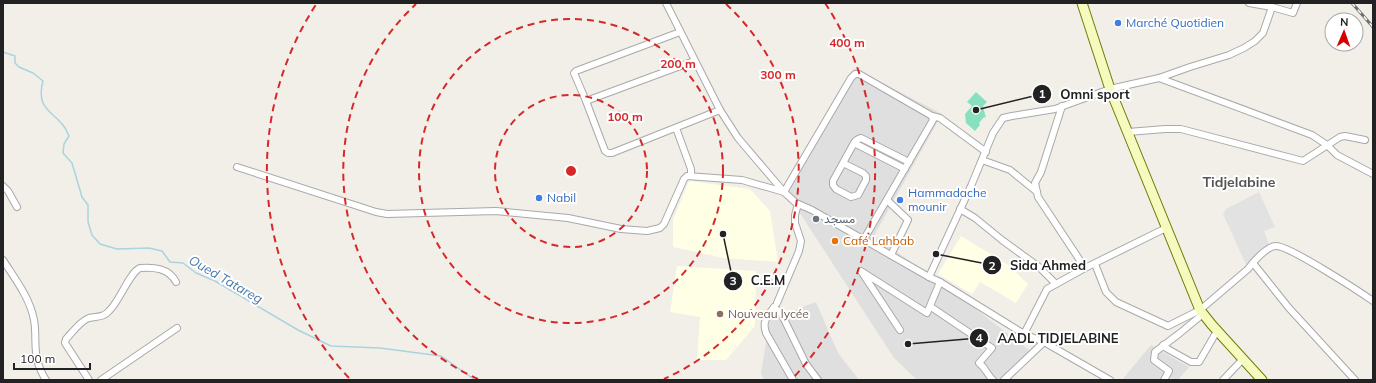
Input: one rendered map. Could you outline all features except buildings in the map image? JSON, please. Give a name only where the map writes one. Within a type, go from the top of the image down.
[{"type":"main road","points":[[1082,3],[1110,89],[1166,228],[1202,312],[1217,331],[1262,380]]},
{"type":"street","points":[[666,3],[720,110],[738,138],[784,192],[798,204],[812,210],[940,282],[1024,334],[1044,342],[1110,380]]},
{"type":"street","points":[[1249,3],[1293,13],[1297,3]]},
{"type":"street","points":[[929,277],[993,134],[1003,118],[1044,111],[1062,106],[1110,89],[1159,78],[1190,66],[1229,55],[1255,41],[1263,33],[1272,7]]},
{"type":"street","points":[[680,32],[574,73],[605,151],[612,153],[720,110]]},
{"type":"street","points":[[586,101],[694,61]]},
{"type":"street","points":[[784,192],[851,78],[855,74],[859,74],[932,116],[940,118],[986,152]]},
{"type":"street","points":[[1159,78],[1312,135],[1327,145],[1337,155],[1373,174]]},
{"type":"street","points":[[1062,106],[1041,172],[1035,183],[1038,197],[1085,268]]},
{"type":"street","points":[[864,239],[909,162],[932,120],[932,116]]},
{"type":"street","points":[[676,128],[691,169],[691,176]]},
{"type":"street","points":[[1128,132],[1181,129],[1303,161],[1340,137],[1345,136],[1365,140]]},
{"type":"street","points":[[843,163],[866,176],[866,180],[858,195],[851,197],[836,189],[833,185],[833,181],[854,143],[857,139],[861,138],[909,162]]},
{"type":"street","points":[[854,143],[905,169]]},
{"type":"street","points":[[982,160],[1010,170],[1037,192]]},
{"type":"street","points":[[237,167],[376,212],[387,214],[503,212],[568,218],[621,229],[647,231],[660,228],[664,224],[684,179],[687,176],[742,180],[784,192]]},
{"type":"street","points":[[3,186],[8,191],[17,207]]},
{"type":"street","points":[[887,200],[908,220],[891,255]]},
{"type":"street","points":[[777,303],[799,251],[801,241],[795,223],[798,204]]},
{"type":"street","points":[[960,209],[975,218],[1039,267],[1056,284]]},
{"type":"street","points":[[1024,334],[1047,289],[1085,268],[1166,228]]},
{"type":"street","points":[[1164,380],[1169,373],[1169,370],[1160,366],[1154,359],[1155,352],[1180,333],[1248,269],[1252,262],[1270,247],[1284,247],[1294,252],[1373,301]]},
{"type":"street","points":[[3,260],[22,289],[31,309],[34,321],[36,357],[38,366],[46,380]]},
{"type":"street","points":[[1252,262],[1289,308],[1355,380]]},
{"type":"street","points":[[1095,264],[1106,292],[1116,302],[1168,326],[1202,312]]},
{"type":"street","points":[[89,380],[65,343],[66,339],[87,319],[102,316],[109,312],[134,273],[140,268],[163,270],[173,276],[176,282]]},
{"type":"street","points":[[900,330],[861,271],[927,313],[931,307],[940,282]]},
{"type":"street","points":[[793,380],[763,326],[774,307],[781,313],[806,364],[818,380]]},
{"type":"street","points":[[931,307],[992,348],[979,363],[985,368],[990,378],[993,380]]},
{"type":"street","points":[[101,380],[177,328]]},
{"type":"street","points":[[1164,345],[1166,348],[1191,362],[1199,362],[1217,331]]},
{"type":"street","points":[[1004,380],[1044,342]]},
{"type":"street","points":[[1224,380],[1243,359]]},
{"type":"shaded area","points":[[854,68],[942,114],[874,236],[940,282],[1029,350],[1010,380],[917,380],[894,358],[783,187]]},
{"type":"shaded area","points":[[689,181],[750,189],[770,211],[778,262],[723,258],[673,247],[673,220]]},
{"type":"shaded area","points":[[1259,192],[1275,227],[1264,231],[1270,247],[1248,269],[1223,214],[1226,209]]},
{"type":"shaded area","points":[[961,236],[1007,264],[1028,284],[1016,303],[980,282],[972,294],[938,274]]},
{"type":"shaded area","name":"Nouveau lycée","points":[[677,266],[756,271],[755,326],[726,360],[697,360],[700,317],[670,312]]},
{"type":"shaded area","points":[[816,302],[838,353],[859,380],[764,380],[761,373],[770,319]]},
{"type":"shaded area","points":[[1151,345],[1189,367],[1178,380],[1168,377],[1166,380],[1122,380]]},
{"type":"green space","points":[[976,92],[987,102],[983,106],[986,118],[984,117],[975,131],[966,123],[965,114],[972,106],[967,102]]},
{"type":"waterway","name":"Oued Tatareg","points":[[3,52],[15,56],[15,63],[19,67],[33,73],[43,81],[41,92],[42,100],[49,112],[60,122],[69,136],[64,144],[63,153],[72,163],[82,197],[88,205],[88,222],[92,235],[100,244],[117,249],[149,248],[162,251],[170,262],[183,263],[196,273],[215,281],[298,330],[331,346],[380,348],[441,356],[475,380]]},
{"type":"railway","points":[[1352,3],[1373,27]]},
{"type":"place","name":"Marché Quotidien","points":[[1118,23]]},
{"type":"place","name":"Omni sport","points":[[976,110]]},
{"type":"place","name":"Nabil","points":[[539,198]]},
{"type":"place","name":"Hammadache mounir","points":[[900,200]]},
{"type":"place","name":"مسجد","points":[[816,219]]},
{"type":"place","name":"C.E.M","points":[[723,234]]},
{"type":"place","name":"Café Lahbab","points":[[835,241]]},
{"type":"place","name":"Sida Ahmed","points":[[936,254]]},
{"type":"place","name":"Nouveau lycée","points":[[720,314]]},
{"type":"place","name":"AADL TIDJELABINE","points":[[908,344]]},
{"type":"district","name":"Tidjelabine","points":[[1239,182]]}]
